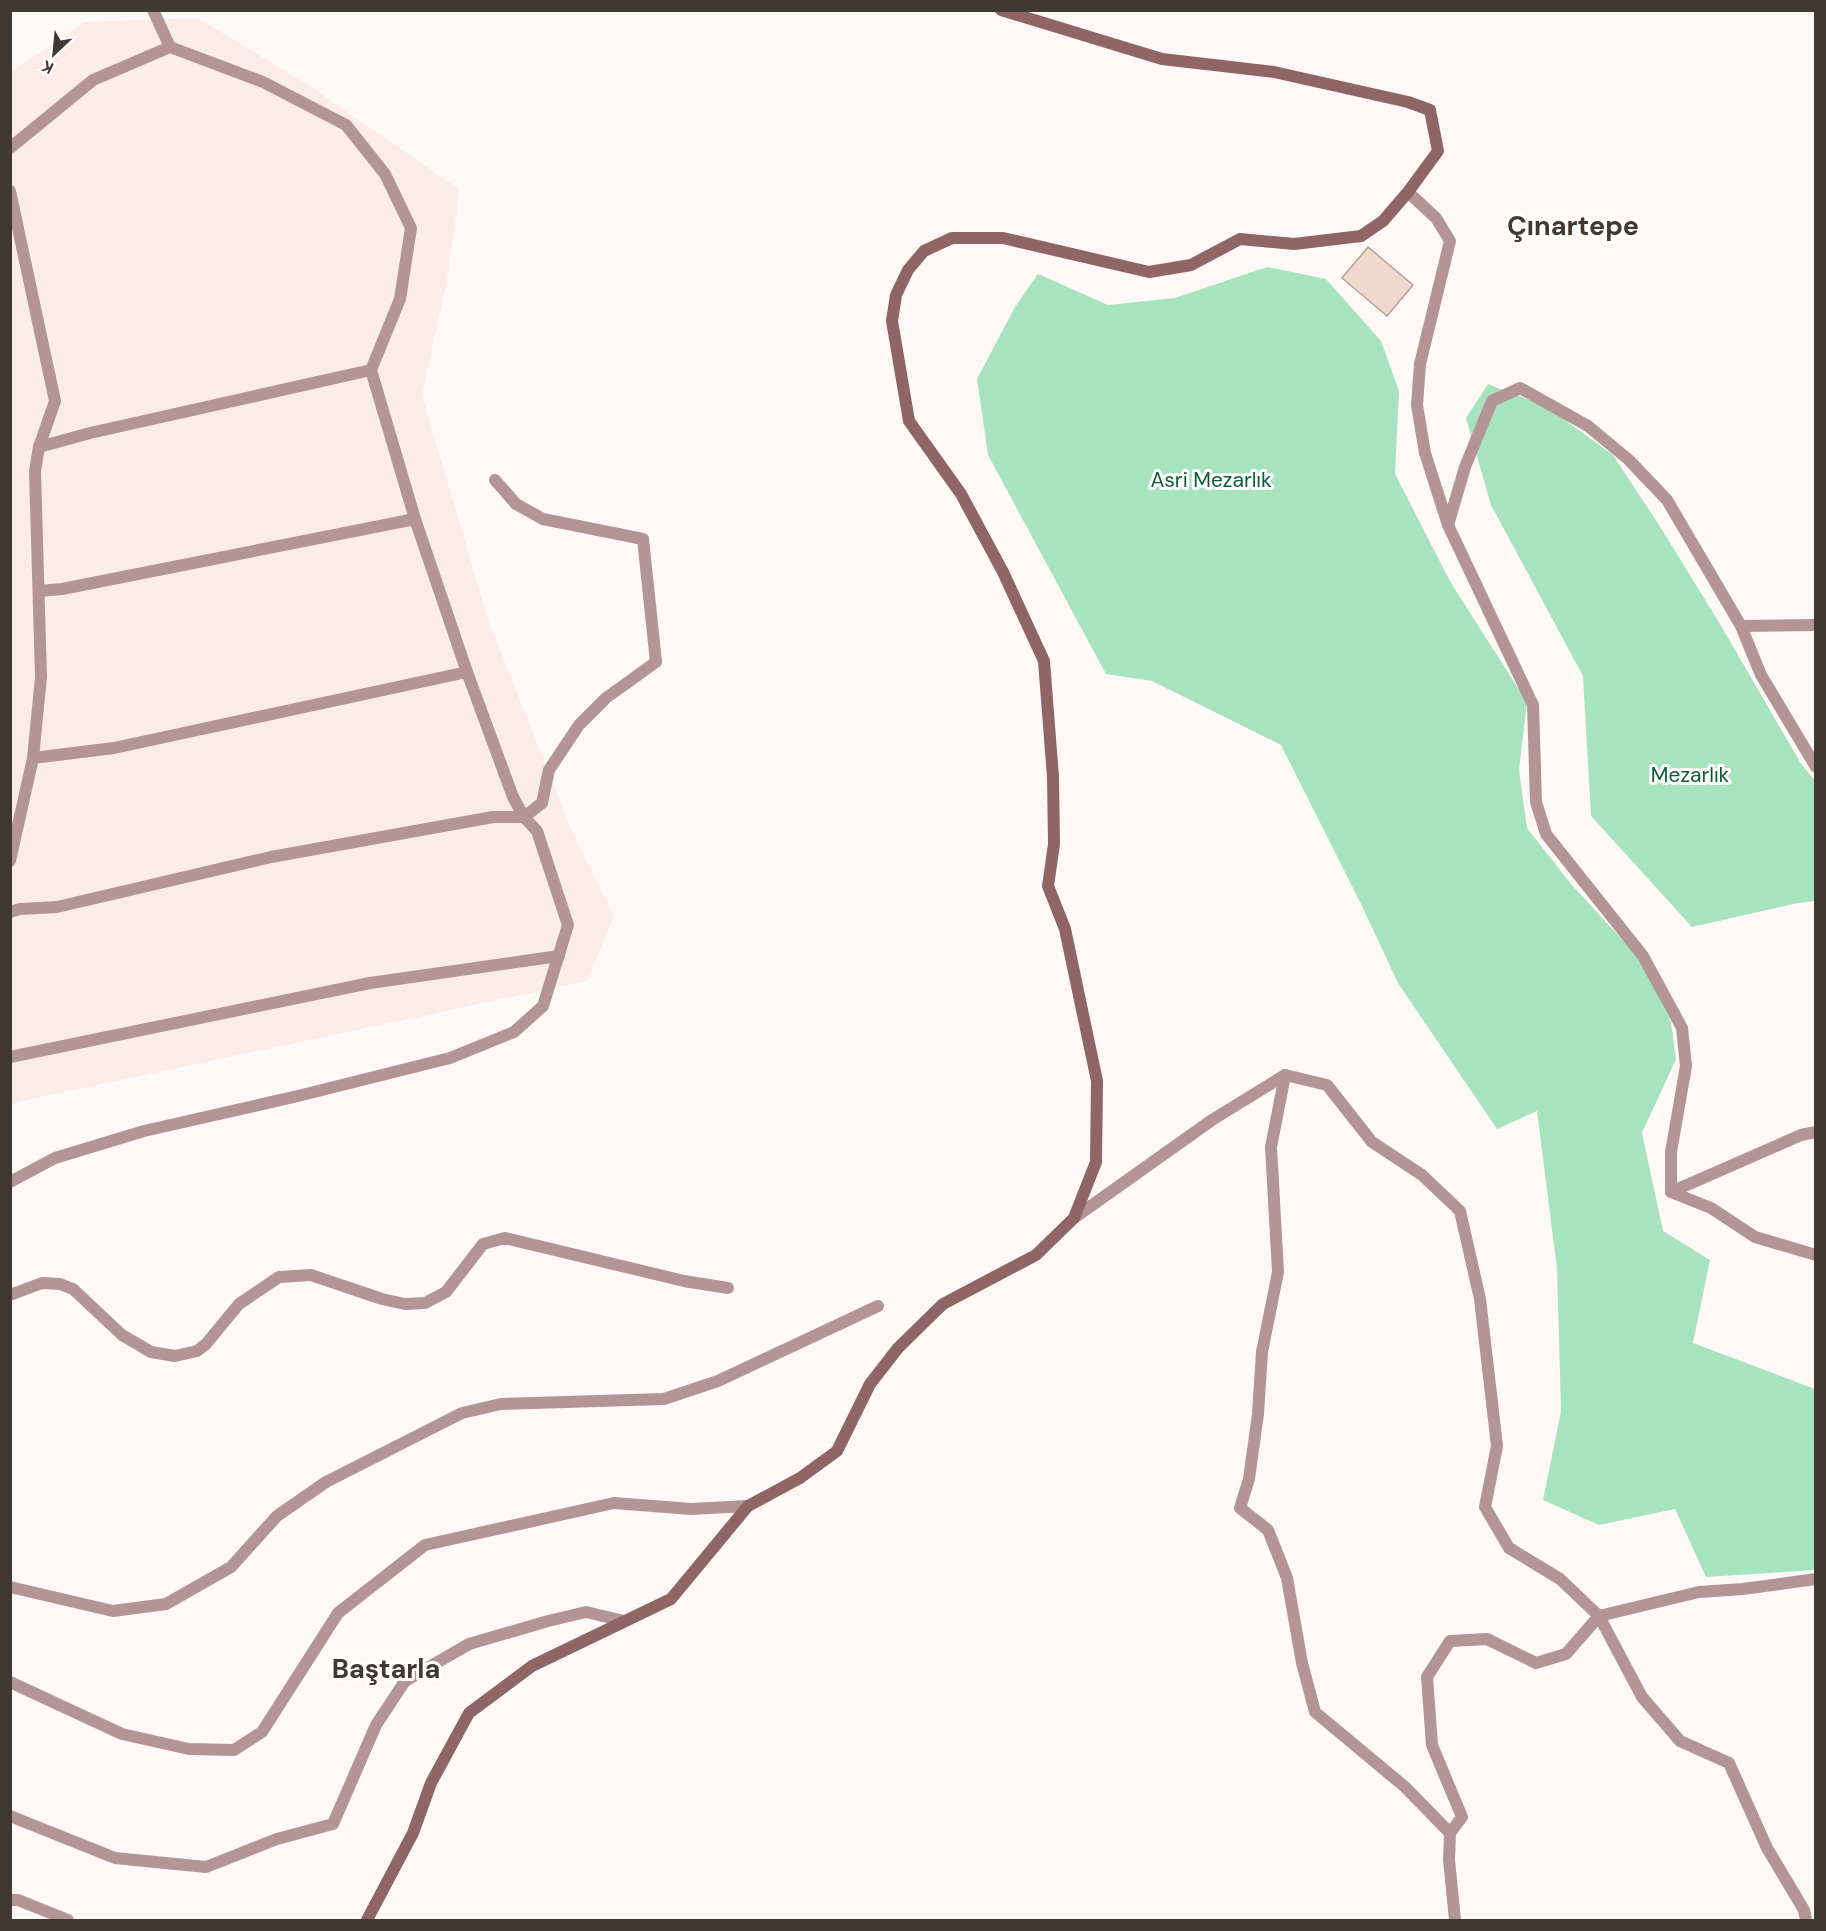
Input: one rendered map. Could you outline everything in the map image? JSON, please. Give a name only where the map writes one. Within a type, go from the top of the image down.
[{"type":"main road","points":[[367,1920],[412,1833],[430,1783],[469,1713],[532,1666],[671,1599],[748,1506],[800,1478],[837,1451],[870,1384],[898,1348],[943,1304],[1036,1255],[1074,1218],[1096,1162],[1097,1081],[1065,929],[1048,886],[1054,844],[1053,777],[1044,661],[1003,572],[961,494],[909,421],[892,321],[896,295],[908,270],[924,251],[952,238],[1002,238],[1149,272],[1191,265],[1240,238],[1294,244],[1360,236],[1383,221],[1438,151],[1430,110],[1408,102],[1274,72],[1162,58],[1000,10]]},
{"type":"street","points":[[153,10],[170,47]]},
{"type":"street","points":[[10,148],[93,80],[170,47],[263,82],[346,125],[385,174],[411,228],[400,299],[371,370],[416,519],[467,672],[513,797],[524,818],[537,831],[568,925],[543,1006],[514,1032],[450,1058],[144,1131],[55,1158],[10,1182]]},
{"type":"street","points":[[10,191],[55,401],[39,447],[35,471],[41,677],[33,758],[10,861]]},
{"type":"street","points":[[1408,192],[1436,218],[1450,241],[1420,364],[1418,405],[1425,453],[1448,525],[1533,705],[1536,802],[1546,834],[1643,956],[1682,1028],[1686,1066],[1671,1152],[1671,1192]]},
{"type":"street","points":[[39,447],[90,433],[371,370]]},
{"type":"street","points":[[1448,525],[1465,467],[1492,401],[1520,388],[1588,426],[1629,460],[1667,500],[1741,626],[1761,675],[1815,767]]},
{"type":"street","points":[[10,912],[20,909],[57,907],[271,856],[493,817],[524,818],[542,803],[549,770],[579,725],[606,698],[656,662],[643,539],[543,519],[516,504],[495,480]]},
{"type":"street","points":[[39,591],[62,589],[416,519]]},
{"type":"street","points":[[1741,626],[1815,625]]},
{"type":"street","points":[[33,758],[114,748],[467,672]]},
{"type":"street","points":[[10,1057],[370,983],[559,956]]},
{"type":"street","points":[[1074,1218],[1212,1120],[1285,1075],[1327,1085],[1372,1142],[1422,1175],[1460,1211],[1480,1299],[1497,1446],[1485,1507],[1509,1548],[1560,1579],[1599,1616],[1642,1697],[1680,1741],[1730,1763],[1767,1848],[1804,1910],[1806,1920]]},
{"type":"street","points":[[1285,1075],[1270,1147],[1278,1272],[1262,1353],[1249,1479],[1240,1508],[1268,1530],[1287,1578],[1302,1663],[1315,1712],[1405,1787],[1450,1833]]},
{"type":"street","points":[[1671,1192],[1800,1135],[1815,1132]]},
{"type":"street","points":[[1671,1192],[1711,1208],[1755,1237],[1815,1255]]},
{"type":"street","points":[[10,1295],[42,1283],[60,1284],[73,1289],[122,1335],[151,1352],[175,1356],[197,1351],[206,1344],[239,1304],[279,1276],[311,1275],[382,1299],[405,1304],[426,1303],[446,1292],[483,1244],[506,1238],[684,1281],[728,1288]]},
{"type":"street","points":[[10,1587],[113,1611],[166,1604],[231,1567],[277,1516],[326,1482],[462,1413],[501,1404],[664,1399],[718,1381],[878,1306]]},
{"type":"street","points":[[10,1682],[122,1734],[189,1749],[234,1750],[262,1732],[338,1613],[425,1545],[614,1503],[691,1509],[748,1506]]},
{"type":"street","points":[[1455,1920],[1449,1860],[1450,1833],[1462,1817],[1432,1745],[1427,1677],[1450,1641],[1487,1639],[1536,1663],[1566,1654],[1599,1616],[1699,1592],[1743,1589],[1815,1579]]},
{"type":"street","points":[[10,1816],[116,1858],[206,1867],[278,1839],[333,1824],[376,1725],[405,1681],[470,1644],[548,1621],[586,1612],[624,1621]]},
{"type":"street","points":[[10,1899],[68,1920]]},
{"type":"shaded area","points":[[198,18],[313,88],[460,190],[447,280],[422,395],[488,620],[574,836],[614,916],[587,981],[17,1102],[11,1106],[10,73],[84,22]]},
{"type":"green space","name":"Asri Mezarlık","points":[[1267,267],[1326,279],[1381,341],[1399,391],[1395,474],[1451,583],[1527,702],[1519,770],[1527,828],[1571,884],[1640,959],[1671,1022],[1676,1059],[1642,1133],[1663,1231],[1710,1260],[1693,1343],[1815,1389],[1815,1570],[1706,1577],[1675,1509],[1599,1525],[1543,1500],[1561,1411],[1557,1269],[1537,1111],[1497,1129],[1398,983],[1281,745],[1152,681],[1106,674],[988,455],[977,379],[1015,307],[1038,274],[1108,305],[1175,298]]},
{"type":"green space","name":"Mezarlık","points":[[1488,384],[1547,407],[1613,455],[1661,528],[1800,762],[1815,781],[1815,901],[1692,927],[1591,816],[1583,676],[1491,505],[1466,418]]},
{"type":"building","points":[[1368,247],[1413,285],[1387,316],[1342,278]]},
{"type":"district","name":"Çınartepe","points":[[1573,225]]},
{"type":"district","name":"Baştarla","points":[[386,1668]]}]
